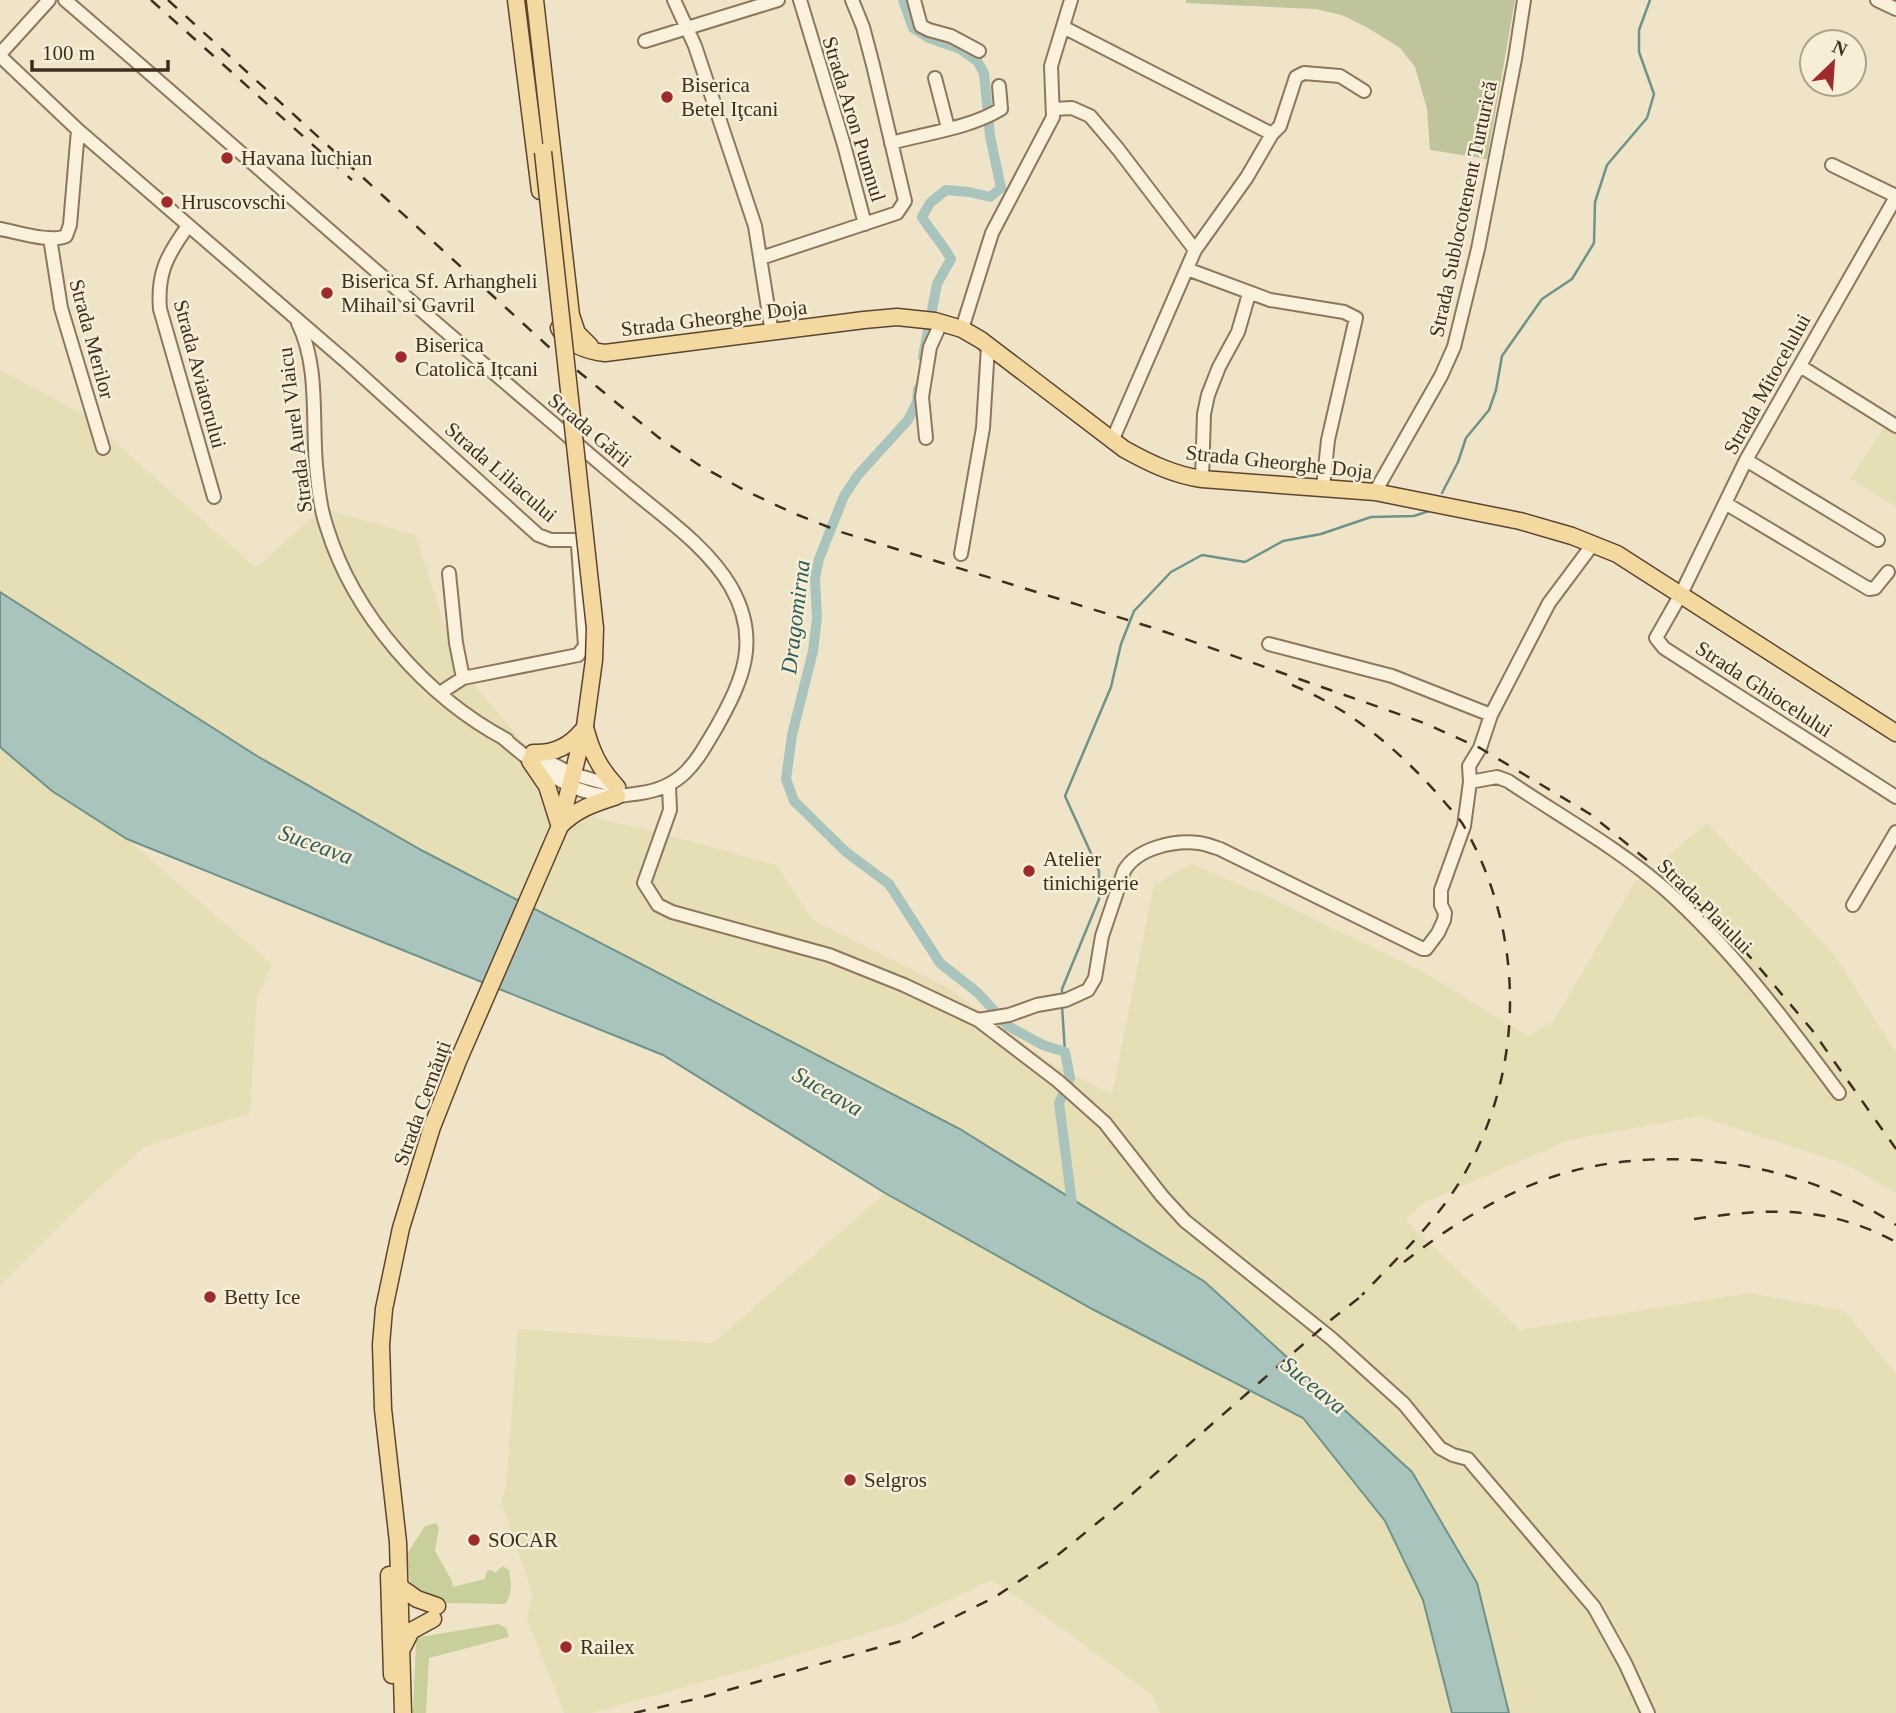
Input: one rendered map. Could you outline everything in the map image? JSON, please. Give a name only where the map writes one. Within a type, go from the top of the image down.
[{"type":"main road","points":[[516,0],[557,321],[562,333],[571,341],[586,350],[604,353]]},
{"type":"main road","name":"Strada Cernăuți","points":[[394,1713],[381,1447],[382,1319],[401,1228],[430,1134],[458,1061],[560,826],[585,726],[594,660],[594,628],[574,428],[525,0]]},
{"type":"main road","points":[[536,0],[571,315],[583,340],[604,353]]},
{"type":"main road","name":"Strada Gheorghe Doja","points":[[604,353],[897,317],[932,321],[962,329],[989,346],[1112,441],[1163,469],[1202,479],[1375,492],[1520,521],[1617,554],[1896,733]]},
{"type":"main road","points":[[585,726],[594,756],[616,791],[576,812],[560,826],[547,786],[531,757],[559,750],[577,737],[585,726]]},
{"type":"main road","name":"Strada Cernăuți","points":[[383,1409],[398,1542],[403,1713]]},
{"type":"main road","points":[[400,1587],[435,1613],[411,1631],[402,1649]]},
{"type":"street","points":[[0,55],[49,0]]},
{"type":"street","name":"Strada Gării","points":[[65,0],[473,355],[665,517],[719,571],[731,587],[747,633],[742,677],[700,754],[681,779],[669,786]]},
{"type":"street","points":[[674,0],[688,28],[755,226],[772,333]]},
{"type":"street","points":[[645,41],[778,0]]},
{"type":"street","name":"Strada Aron Pumnul","points":[[761,258],[865,224],[800,0]]},
{"type":"street","points":[[852,0],[870,52],[905,201],[897,213],[865,224]]},
{"type":"street","points":[[914,0],[921,26],[951,36],[979,51]]},
{"type":"street","points":[[962,329],[992,233],[1049,125],[1054,109],[1051,66],[1071,0]]},
{"type":"street","name":"Strada Sublocotenent Turturică","points":[[1375,492],[1441,376],[1454,347],[1478,249],[1524,0]]},
{"type":"street","points":[[1877,0],[1896,9]]},
{"type":"street","points":[[1063,27],[1272,134]]},
{"type":"street","name":"Strada Aurel Vlaicu","points":[[0,55],[78,130],[295,316],[310,358],[316,463],[326,528],[361,601],[379,629],[408,663],[440,693],[531,757],[542,771],[571,780]]},
{"type":"street","points":[[1112,441],[1195,250],[1279,127],[1299,74],[1340,76],[1364,91]]},
{"type":"street","points":[[934,78],[948,128]]},
{"type":"street","points":[[891,142],[994,114],[1001,109],[1002,104],[999,86]]},
{"type":"street","points":[[1054,109],[1072,108],[1090,116],[1195,250]]},
{"type":"street","points":[[0,229],[62,239],[69,232],[78,130]]},
{"type":"street","points":[[1832,165],[1896,197]]},
{"type":"street","name":"Strada Mitocelului","points":[[1681,594],[1746,460],[1896,197]]},
{"type":"street","name":"Strada Aviatorului","points":[[188,226],[172,248],[159,279],[160,309],[214,497]]},
{"type":"street","name":"Strada Merilor","points":[[50,238],[61,308],[103,448]]},
{"type":"street","points":[[1187,270],[1270,300],[1344,312],[1356,318],[1328,440],[1324,487]]},
{"type":"street","points":[[1202,479],[1204,414],[1208,394],[1237,332],[1249,294]]},
{"type":"street","name":"Strada Liliacului","points":[[295,316],[538,535],[551,540],[574,540],[578,545],[585,646],[583,650],[578,655],[463,678],[440,693]]},
{"type":"street","points":[[926,438],[922,397],[932,321]]},
{"type":"street","points":[[961,554],[983,428],[989,346]]},
{"type":"street","points":[[1800,366],[1896,426]]},
{"type":"street","points":[[1746,460],[1878,540]]},
{"type":"street","points":[[1725,503],[1869,589],[1875,588],[1888,572]]},
{"type":"street","points":[[978,1020],[1061,1001],[1088,990],[1095,978],[1102,936],[1128,864],[1143,853],[1170,845],[1198,843],[1220,849],[1423,949],[1426,948],[1438,933],[1445,913],[1441,905],[1441,890],[1464,826],[1470,782],[1469,766],[1480,748],[1491,715],[1549,603],[1592,544]]},
{"type":"street","points":[[449,573],[456,643],[463,678]]},
{"type":"street","name":"Strada Ghiocelului","points":[[1681,594],[1657,633],[1657,642],[1660,645],[1896,797]]},
{"type":"street","points":[[1269,644],[1392,676],[1491,715]]},
{"type":"street","name":"Strada Plaiului","points":[[1470,782],[1497,777],[1508,781],[1666,890],[1708,930],[1780,1015],[1839,1093]]},
{"type":"street","points":[[571,780],[588,791],[638,793],[669,786],[670,810],[644,883],[659,905],[695,919],[829,955],[904,985],[978,1020],[1073,1094],[1105,1123],[1162,1196],[1185,1220],[1332,1339],[1404,1405],[1440,1448],[1468,1459],[1474,1465],[1594,1606],[1647,1713]]},
{"type":"street","points":[[1853,905],[1896,832]]},
{"type":"shaded area","points":[[0,370],[85,415],[256,568],[322,508],[415,535],[459,668],[587,816],[776,865],[813,920],[947,987],[1049,1062],[1112,1095],[1154,885],[1191,864],[1267,896],[1425,973],[1528,1036],[1554,1021],[1635,882],[1707,823],[1834,954],[1896,1053],[1896,1193],[1845,1164],[1699,1116],[1569,1140],[1421,1204],[1406,1220],[1520,1330],[1750,1293],[1845,1311],[1896,1374],[1896,1713],[1509,1713],[1477,1583],[1205,1282],[960,1129],[423,851],[257,756],[0,592]]},
{"type":"shaded area","points":[[1896,409],[1896,507],[1850,479]]},
{"type":"shaded area","points":[[0,747],[52,791],[127,839],[272,964],[257,997],[250,1113],[144,1147],[0,1285]]},
{"type":"shaded area","points":[[885,1193],[1094,1310],[1303,1418],[1385,1521],[1423,1600],[1452,1713],[1160,1713],[1152,1695],[991,1580],[901,1623],[591,1713],[564,1713],[527,1618],[533,1595],[501,1501],[506,1488],[518,1329],[713,1343]]},
{"type":"green space","points":[[1186,0],[1515,0],[1487,159],[1430,150],[1427,109],[1415,67],[1400,48],[1368,28],[1342,15],[1315,9],[1186,3]]},
{"type":"green space","points":[[436,1523],[439,1528],[435,1551],[453,1587],[485,1579],[487,1571],[495,1573],[503,1566],[509,1570],[511,1583],[505,1604],[444,1603],[411,1590],[407,1554],[425,1526]]},
{"type":"green space","points":[[498,1624],[506,1628],[509,1637],[429,1658],[426,1713],[413,1713],[416,1640],[420,1637]]},
{"type":"water","name":"Suceava","points":[[0,592],[257,756],[423,851],[960,1129],[1205,1282],[1412,1472],[1477,1583],[1509,1713],[1452,1713],[1423,1600],[1385,1521],[1303,1418],[1094,1310],[885,1193],[663,1055],[127,839],[52,791],[0,747]]},
{"type":"waterway","name":"Dragomirna","points":[[903,0],[913,28],[929,38],[960,49],[977,61],[984,73],[990,136],[1001,188],[990,197],[946,190],[930,203],[922,217],[951,259],[937,284],[923,357]]},
{"type":"waterway","points":[[1442,493],[1458,462],[1466,438],[1489,410],[1496,390],[1502,356],[1542,299],[1572,279],[1594,243],[1595,202],[1607,165],[1647,118],[1654,94],[1639,52],[1639,30],[1650,0]]},
{"type":"waterway","name":"Dragomirna","points":[[918,389],[917,402],[908,420],[858,475],[844,496],[819,559],[815,578],[817,618],[813,651],[792,735],[786,779],[794,801],[846,852],[889,884],[940,963],[978,993],[1008,1026],[1043,1045],[1065,1052],[1070,1078],[1059,1103],[1073,1211]]},
{"type":"waterway","points":[[1062,996],[1062,989],[1099,899],[1099,871],[1065,796],[1111,687],[1121,644],[1134,611],[1171,572],[1202,555],[1245,562],[1283,541],[1321,534],[1371,517],[1414,516],[1429,511]]},
{"type":"waterway","points":[[1062,1006],[1065,1052]]},
{"type":"railway","points":[[151,0],[352,180]]},
{"type":"railway","points":[[168,0],[550,348],[658,437],[699,465],[746,491],[841,532],[1157,629],[1424,723],[1480,748],[1590,814],[1689,894],[1752,959],[1812,1030],[1896,1149]]},
{"type":"railway","points":[[1292,685],[1334,706],[1392,748],[1458,817],[1485,870],[1499,914],[1507,958],[1510,1004],[1507,1049],[1498,1094],[1483,1137],[1462,1178],[1440,1210],[1362,1295]]},
{"type":"railway","points":[[1404,1262],[1439,1236],[1514,1192],[1555,1176],[1598,1165],[1642,1160],[1731,1164],[1775,1173],[1818,1186],[1858,1203],[1896,1225]]},
{"type":"railway","points":[[1694,1219],[1747,1213],[1797,1212],[1846,1221],[1896,1242]]},
{"type":"railway","points":[[634,1713],[700,1698],[912,1638],[995,1597],[1054,1558],[1123,1502],[1332,1319],[1368,1291]]},
{"type":"place","name":"Biserica Betel Iţcani","points":[[667,97]]},
{"type":"place","name":"Havana luchian","points":[[227,158]]},
{"type":"place","name":"Hruscovschi","points":[[167,202]]},
{"type":"place","name":"Biserica Sf. Arhangheli Mihail si Gavril","points":[[327,293]]},
{"type":"place","name":"Biserica Catolică Ițcani","points":[[401,357]]},
{"type":"place","name":"Atelier tinichigerie","points":[[1029,871]]},
{"type":"place","name":"Betty Ice","points":[[210,1297]]},
{"type":"place","name":"Selgros","points":[[850,1480]]},
{"type":"place","name":"SOCAR","points":[[474,1540]]},
{"type":"place","name":"Railex","points":[[566,1647]]}]
